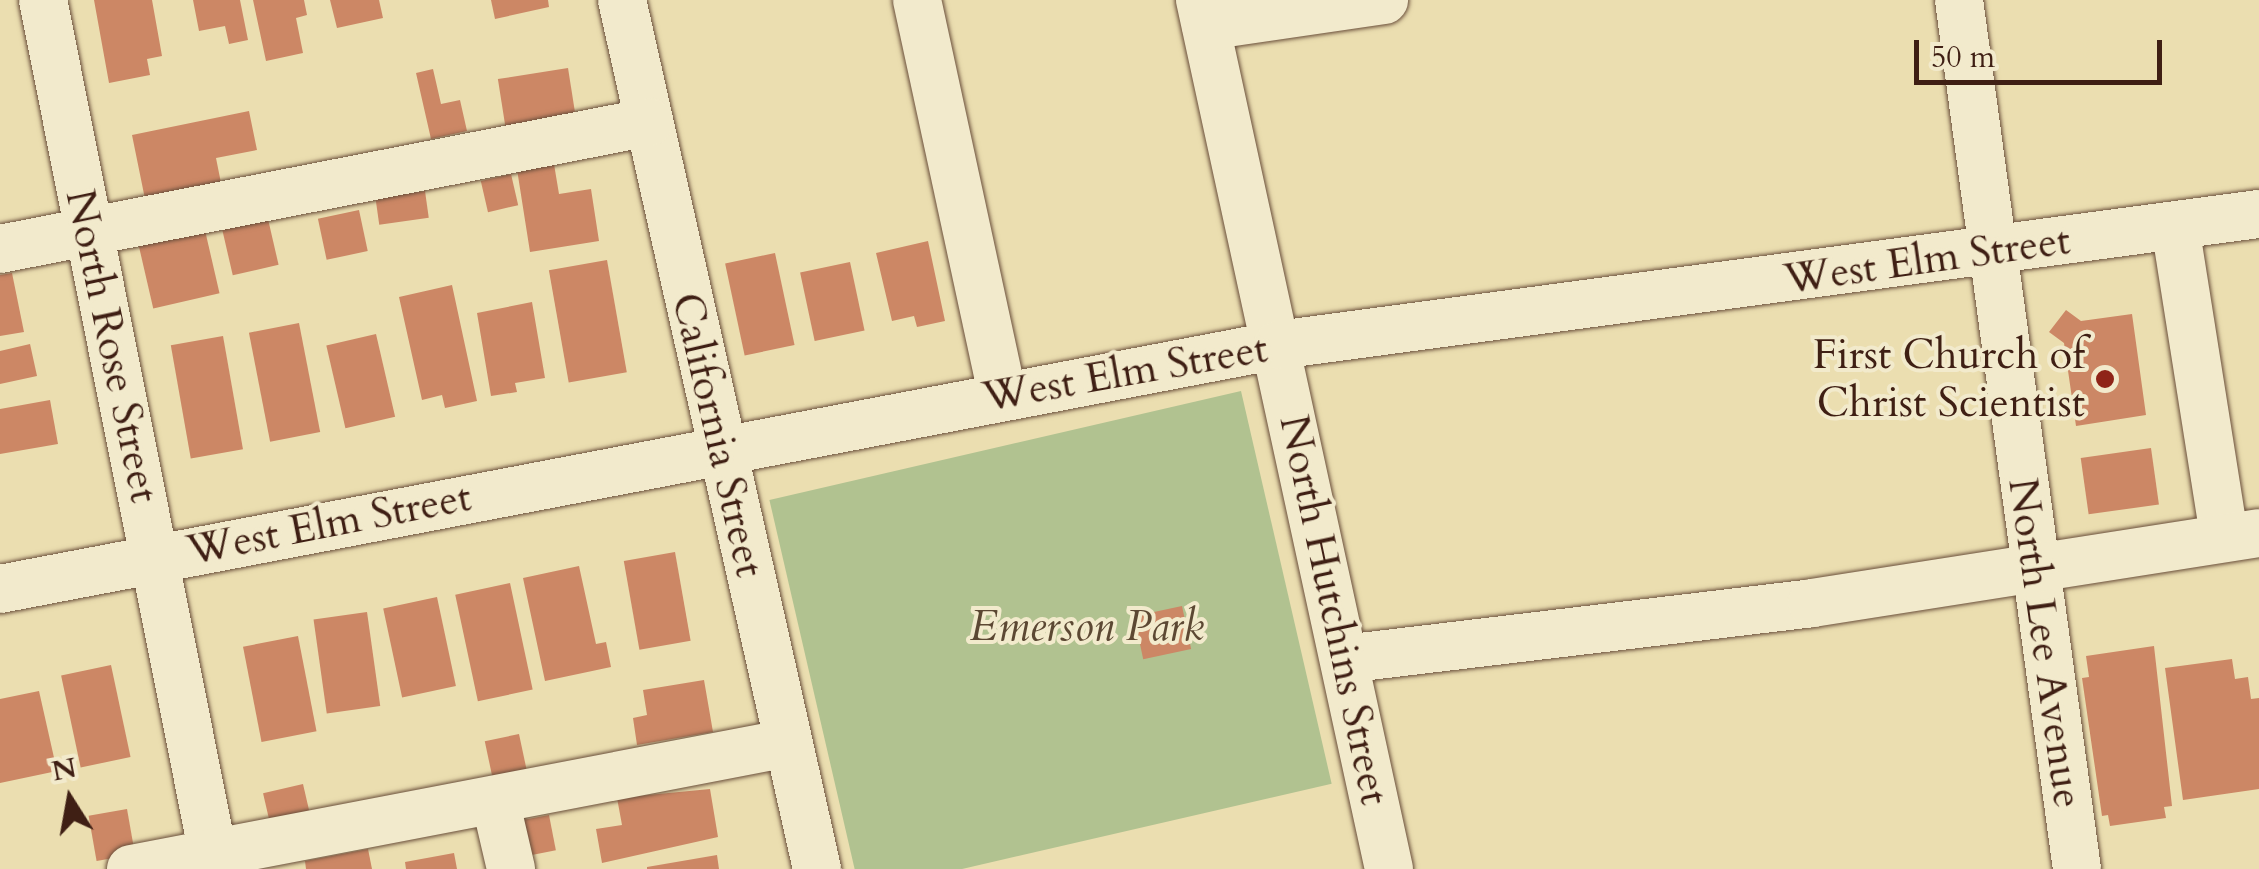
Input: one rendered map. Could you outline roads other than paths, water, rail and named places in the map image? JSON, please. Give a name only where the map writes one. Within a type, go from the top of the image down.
[{"type":"street","name":"North Rose Street","points":[[43,0],[214,861]]},
{"type":"street","name":"California Street","points":[[622,0],[817,869]]},
{"type":"street","points":[[917,0],[1002,393]]},
{"type":"street","points":[[1203,13],[1384,0]]},
{"type":"street","name":"North Lee Avenue","points":[[1958,0],[2077,869]]},
{"type":"street","name":"North Hutchins Street","points":[[1203,13],[1389,869]]},
{"type":"street","points":[[0,249],[649,122]]},
{"type":"street","name":"West Elm Street","points":[[0,589],[1002,393],[1278,345],[2259,214]]},
{"type":"street","points":[[1344,659],[2035,572],[2241,535],[2174,226]]},
{"type":"street","points":[[131,869],[214,861],[495,800],[788,744]]},
{"type":"street","points":[[495,800],[511,869]]},
{"type":"place","name":"First Church of Christ Scientist","points":[[2105,379]]},
{"type":"park label","name":"Emerson Park","points":[[1087,627]]}]
